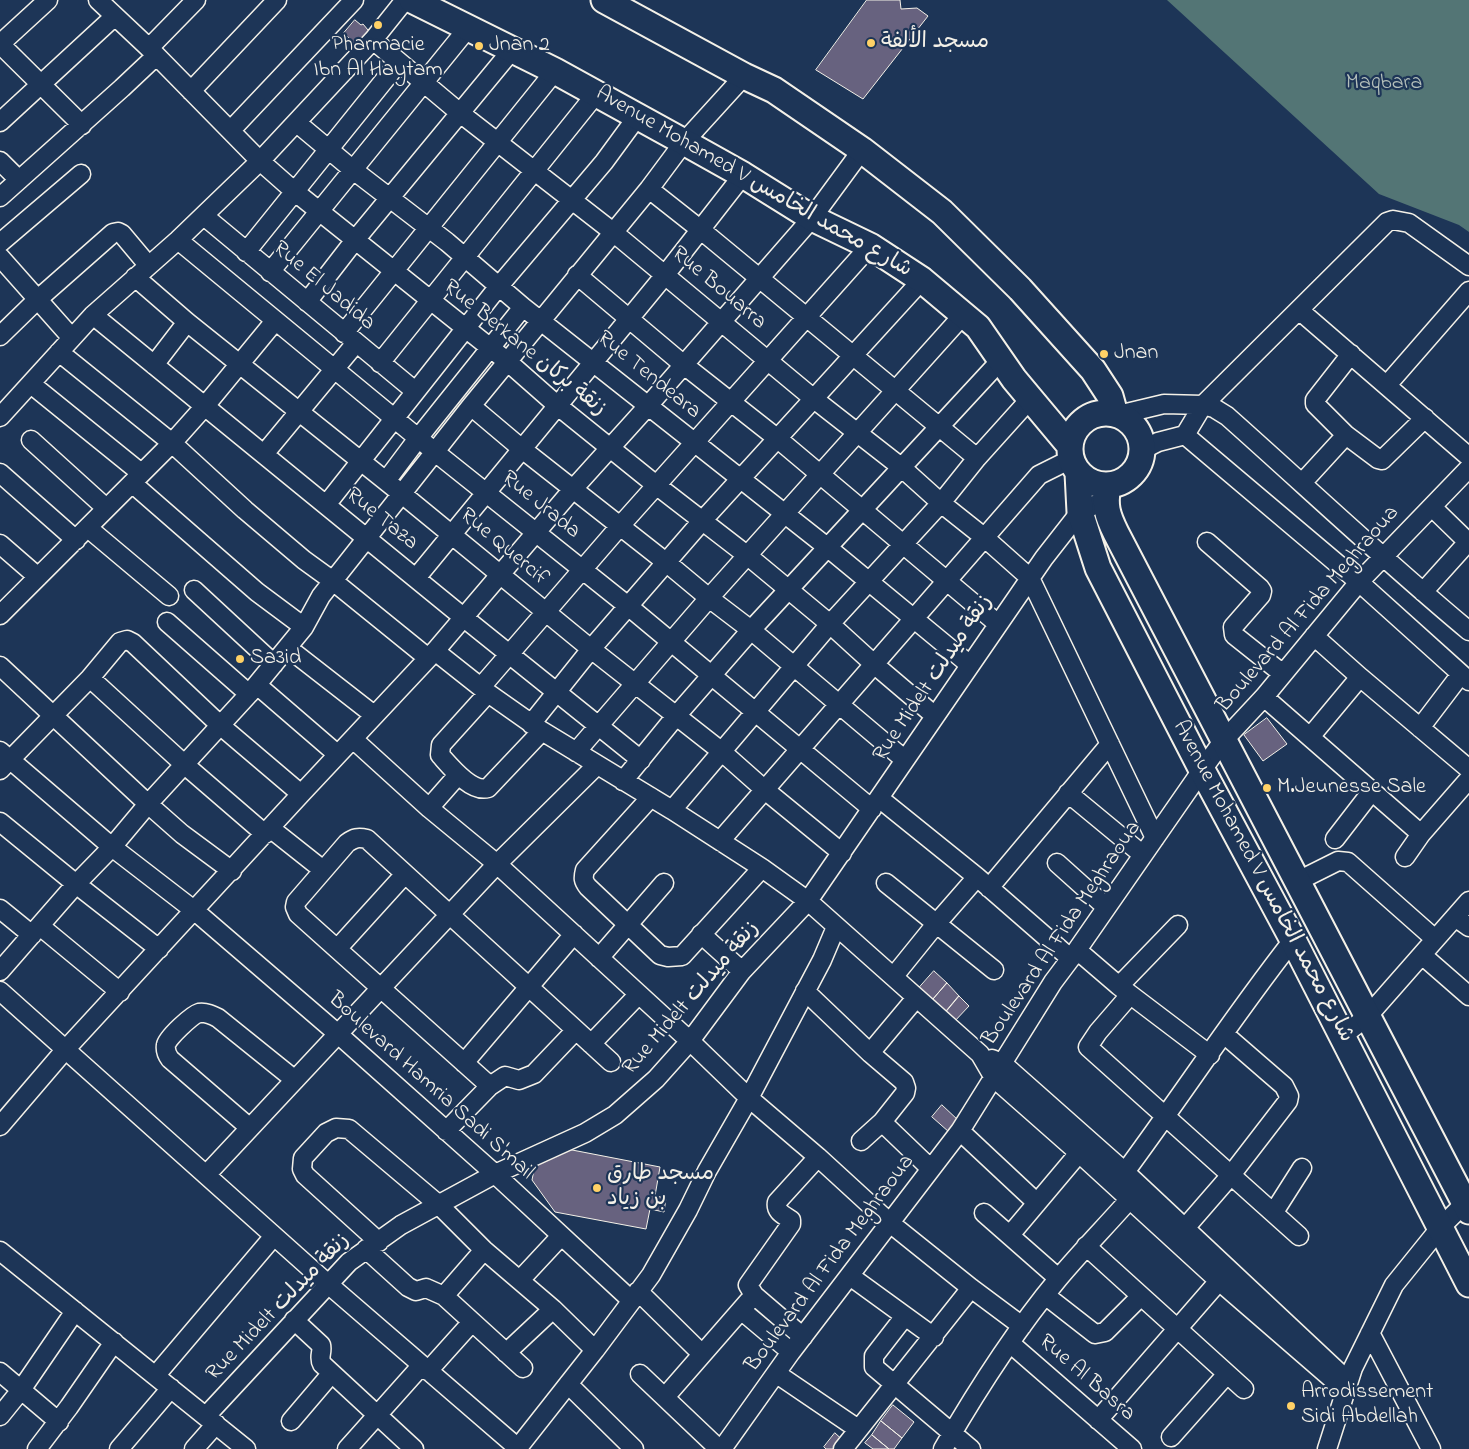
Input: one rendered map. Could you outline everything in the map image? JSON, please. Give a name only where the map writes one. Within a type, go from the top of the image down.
[{"type":"street","points":[[48,0],[0,44],[82,125]]},
{"type":"street","points":[[0,197],[82,125],[152,52],[196,0]]},
{"type":"street","points":[[191,91],[276,0]]},
{"type":"street","points":[[231,130],[354,0]]},
{"type":"street","points":[[0,417],[93,315],[204,216],[297,123],[373,40],[405,0]]},
{"type":"street","name":"Avenue Mohamed V شارع محمد الخامس","points":[[412,0],[555,71],[743,175],[812,218],[870,246],[922,280],[978,327],[1031,398],[1073,459],[1080,512],[1098,568],[1202,770],[1293,940],[1469,1284]]},
{"type":"street","points":[[604,0],[744,76],[774,90],[862,150],[942,212],[1020,289],[1093,370],[1110,396],[1116,414],[1132,425],[1141,441],[1140,460],[1128,478],[1107,493],[1095,484],[1073,459],[1074,431],[1085,419],[1100,413],[1116,414],[1164,404],[1203,405],[1214,408],[1227,416],[1382,557],[1469,631]]},
{"type":"street","points":[[0,122],[41,85],[109,6]]},
{"type":"street","name":"Rue Berkane زنقة بركان","points":[[109,6],[260,161],[294,191],[508,362],[558,406],[656,485],[748,556],[830,624],[935,716]]},
{"type":"street","points":[[270,272],[468,28]]},
{"type":"street","name":"Rue Bouarra","points":[[373,40],[460,114],[613,232],[901,468],[1030,578]]},
{"type":"street","points":[[307,302],[355,240],[391,199],[512,50]]},
{"type":"street","points":[[246,252],[399,62]]},
{"type":"street","points":[[264,454],[335,370],[350,338],[392,271],[555,71]]},
{"type":"street","points":[[0,971],[76,884],[112,847],[148,804],[221,726],[288,648],[304,627],[316,604],[333,581],[435,452],[649,189],[684,142],[744,76]]},
{"type":"street","points":[[380,363],[596,94]]},
{"type":"street","points":[[326,505],[499,286],[604,162],[637,117]]},
{"type":"street","name":"Rue Tendeara","points":[[297,123],[352,169],[428,227],[647,407],[827,547],[970,666]]},
{"type":"street","points":[[0,1126],[66,1050],[374,715],[432,655],[572,489],[647,407],[812,218],[862,150]]},
{"type":"street","points":[[0,161],[19,180]]},
{"type":"street","points":[[0,244],[80,174]]},
{"type":"street","points":[[416,578],[665,275],[743,175]]},
{"type":"street","points":[[649,189],[977,458]]},
{"type":"street","name":"Rue El Jadida","points":[[204,216],[415,391]]},
{"type":"street","points":[[1142,450],[1158,442],[1185,435],[1203,405],[1387,222],[1393,220],[1409,223],[1469,266]]},
{"type":"street","name":"Rue Quercif","points":[[37,300],[115,232],[122,234],[142,271],[187,322],[361,460],[634,684],[721,751],[842,853]]},
{"type":"street","name":"Rue Jrada","points":[[178,240],[435,452],[628,606],[800,748],[983,882],[1073,954],[1210,1055]]},
{"type":"street","points":[[870,246],[582,569],[510,655],[441,745],[440,755],[458,775],[481,789],[488,788],[537,727],[556,692],[591,649],[702,521],[922,280]]},
{"type":"street","points":[[0,257],[71,338]]},
{"type":"street","points":[[578,275],[684,365],[778,439],[998,624]]},
{"type":"street","points":[[1387,385],[1469,291]]},
{"type":"street","points":[[0,336],[37,300]]},
{"type":"street","points":[[386,481],[523,307]]},
{"type":"street","points":[[1299,310],[1469,457]]},
{"type":"street","points":[[576,752],[784,513],[964,314]]},
{"type":"street","name":"Rue Taza","points":[[93,315],[641,760]]},
{"type":"street","points":[[0,614],[172,443],[206,406],[275,321]]},
{"type":"street","points":[[154,365],[187,322]]},
{"type":"street","points":[[59,352],[172,443],[245,510],[304,560],[432,655],[537,727],[672,810],[762,868],[808,901],[980,1054],[994,1078],[1079,1153],[1186,1228],[1347,1386]]},
{"type":"street","points":[[1350,354],[1315,400],[1315,404],[1346,435],[1382,460],[1425,418]]},
{"type":"street","points":[[623,781],[676,716],[787,590],[1002,360]]},
{"type":"street","points":[[31,384],[136,478],[257,592],[304,627]]},
{"type":"street","points":[[672,810],[830,624],[941,503],[977,458],[1031,398]]},
{"type":"street","points":[[472,406],[522,449],[751,630],[905,760]]},
{"type":"street","points":[[1185,435],[1359,582],[1465,678],[1420,728]]},
{"type":"street","points":[[1302,483],[1346,435]]},
{"type":"street","points":[[31,440],[106,508]]},
{"type":"street","points":[[720,841],[839,703],[875,665],[1039,474],[1073,459]]},
{"type":"street","name":"Boulevard Al Fida Meghraoua","points":[[720,1449],[960,1131],[1053,982],[1223,742],[1264,697],[1359,582],[1469,468]]},
{"type":"street","points":[[0,473],[169,596]]},
{"type":"street","name":"Avenue Mohamed V شارع محمد الخامس","points":[[1107,493],[1109,519],[1116,533],[1367,1017],[1468,1204]]},
{"type":"street","name":"Rue Midelt زنقة ميدلت","points":[[194,1449],[211,1420],[294,1320],[349,1262],[401,1225],[495,1174],[585,1133],[615,1116],[656,1078],[690,1041],[742,971],[808,901],[1044,558],[1080,512],[1107,493]]},
{"type":"street","points":[[1423,592],[1469,543],[1432,507]]},
{"type":"street","points":[[1207,542],[1262,591],[1261,595],[1233,627],[1232,631],[1234,635],[1283,674]]},
{"type":"street","points":[[0,544],[38,576]]},
{"type":"street","points":[[1030,578],[1155,838]]},
{"type":"street","points":[[194,590],[274,664]]},
{"type":"street","points":[[167,622],[252,690],[338,754]]},
{"type":"street","points":[[1314,636],[1469,769]]},
{"type":"street","points":[[3,760],[53,715],[90,678],[120,642],[124,640],[129,641],[221,726],[301,794]]},
{"type":"street","points":[[288,648],[374,715]]},
{"type":"street","points":[[0,666],[148,804],[182,834],[232,871]]},
{"type":"street","points":[[1310,737],[1360,677]]},
{"type":"street","points":[[90,678],[185,765],[267,831],[323,870]]},
{"type":"street","points":[[1264,697],[1421,834]]},
{"type":"street","points":[[353,739],[429,808],[497,864],[690,1041],[749,1098],[818,1156],[890,1223],[1022,1326]]},
{"type":"street","points":[[894,976],[936,924],[983,882],[1068,793],[1110,744]]},
{"type":"street","name":"Boulevard Hamria Sadi S'mail","points":[[3,760],[195,911],[338,1034],[562,1236],[702,1354]]},
{"type":"street","points":[[206,1175],[497,864],[597,765]]},
{"type":"street","points":[[429,808],[458,775]]},
{"type":"street","points":[[1405,857],[1421,834],[1469,779]]},
{"type":"street","points":[[1335,839],[1372,791]]},
{"type":"street","points":[[1068,793],[1143,855]]},
{"type":"street","points":[[651,797],[585,870],[583,877],[588,887],[660,955],[668,958],[682,956],[762,868]]},
{"type":"street","points":[[0,822],[159,949]]},
{"type":"street","points":[[490,1086],[298,914],[295,907],[296,902],[347,843],[358,837],[367,839],[611,1062]]},
{"type":"street","points":[[1298,881],[1338,861],[1348,862],[1435,939]]},
{"type":"street","points":[[1057,863],[1106,907]]},
{"type":"street","points":[[337,949],[405,874]]},
{"type":"street","points":[[599,958],[664,883]]},
{"type":"street","points":[[886,883],[994,970]]},
{"type":"street","points":[[1342,1036],[1367,1017],[1435,939],[1462,922],[1469,901]]},
{"type":"street","points":[[0,909],[36,931],[120,992]]},
{"type":"street","points":[[1178,925],[1124,990],[1088,1047],[1299,1236]]},
{"type":"street","points":[[0,990],[328,1284],[425,1368],[524,1446],[568,1384],[651,1275],[668,1248],[707,1171],[749,1098],[822,960],[836,927]]},
{"type":"street","points":[[464,1063],[574,934]]},
{"type":"street","points":[[701,934],[742,971]]},
{"type":"street","points":[[1125,1172],[1293,940]]},
{"type":"street","points":[[1422,955],[1469,996]]},
{"type":"street","points":[[805,991],[870,1053],[904,1082],[905,1093],[882,1122],[861,1141]]},
{"type":"street","points":[[591,1044],[639,994]]},
{"type":"street","points":[[870,1053],[916,998]]},
{"type":"street","points":[[250,1128],[170,1059],[166,1053],[165,1046],[167,1041],[193,1016],[202,1012],[209,1014],[218,1018],[294,1080]]},
{"type":"street","points":[[446,1131],[500,1078],[505,1076],[519,1080],[534,1074],[576,1030]]},
{"type":"street","points":[[1186,1228],[1288,1101],[1289,1096],[1284,1086],[1224,1034]]},
{"type":"street","points":[[980,1054],[1002,1063],[1125,1172],[1135,1194],[1219,1281],[1347,1386]]},
{"type":"street","points":[[882,1122],[931,1169]]},
{"type":"street","points":[[523,1368],[444,1296],[426,1288],[416,1291],[408,1287],[372,1245],[305,1175],[302,1169],[303,1158],[326,1133],[336,1128],[349,1129],[439,1205],[484,1250],[553,1309],[595,1350]]},
{"type":"street","points":[[960,1131],[1036,1202]]},
{"type":"street","points":[[1010,1235],[1079,1153]]},
{"type":"street","points":[[803,1337],[754,1295],[749,1288],[749,1282],[791,1224],[791,1220],[777,1211],[777,1202],[818,1156]]},
{"type":"street","points":[[1274,1212],[1302,1168]]},
{"type":"street","points":[[944,1449],[952,1433],[1010,1342],[1045,1295],[1086,1246],[1135,1194]]},
{"type":"street","points":[[1333,1444],[1353,1368],[1394,1285],[1440,1228],[1468,1204]]},
{"type":"street","points":[[984,1213],[1058,1278]]},
{"type":"street","points":[[156,1375],[274,1236]]},
{"type":"street","points":[[520,1280],[562,1236]]},
{"type":"street","points":[[1086,1246],[1244,1390]]},
{"type":"street","points":[[444,1296],[484,1250]]},
{"type":"street","points":[[0,1251],[246,1449]]},
{"type":"street","points":[[850,1276],[934,1337]]},
{"type":"street","points":[[1098,1420],[1219,1281]]},
{"type":"street","points":[[843,1449],[934,1337],[971,1288]]},
{"type":"street","points":[[665,1397],[754,1295]]},
{"type":"street","points":[[1045,1295],[1095,1334],[1105,1332],[1141,1296]]},
{"type":"street","points":[[506,1353],[553,1309]]},
{"type":"street","points":[[741,1310],[792,1352]]},
{"type":"street","points":[[0,1416],[21,1390],[75,1311]]},
{"type":"street","points":[[905,1316],[874,1356],[874,1367],[971,1449]]},
{"type":"street","points":[[294,1320],[322,1345],[320,1360],[331,1374],[414,1449]]},
{"type":"street","points":[[347,1449],[472,1322]]},
{"type":"street","points":[[1370,1333],[1431,1449]]},
{"type":"street","points":[[37,1449],[59,1422],[114,1342]]},
{"type":"street","name":"Rue Al Basra","points":[[1010,1342],[1128,1448]]},
{"type":"street","points":[[0,1372],[59,1422]]},
{"type":"street","points":[[291,1421],[331,1374]]},
{"type":"street","points":[[640,1374],[720,1449]]},
{"type":"street","points":[[777,1374],[858,1429]]},
{"type":"street","points":[[1171,1437],[1227,1374]]},
{"type":"street","points":[[568,1384],[634,1449]]},
{"type":"street","points":[[119,1449],[171,1388]]},
{"type":"green space","name":"Maqbara","points":[[1167,0],[1469,0],[1469,232],[1459,225],[1379,194]]},
{"type":"building","name":"مسجد الألفة","points":[[867,0],[900,0],[901,9],[917,8],[928,16],[863,99],[816,70]]},
{"type":"building","points":[[355,20],[361,25],[363,24],[368,30],[370,28],[376,34],[361,50],[344,33]]},
{"type":"building","points":[[1267,718],[1287,744],[1263,761],[1244,735]]},
{"type":"building","points":[[934,971],[947,983],[932,1000],[919,988]]},
{"type":"building","points":[[947,983],[959,996],[944,1014],[931,1002]]},
{"type":"building","points":[[959,996],[969,1006],[953,1023],[944,1014]]},
{"type":"building","points":[[942,1105],[959,1121],[949,1132],[932,1117]]},
{"type":"building","name":"مسجد طارق بن زياد","points":[[567,1149],[660,1167],[655,1196],[666,1198],[664,1212],[650,1209],[646,1229],[555,1212],[532,1180],[536,1160]]},
{"type":"building","points":[[893,1405],[914,1422],[902,1438],[881,1421]]},
{"type":"building","points":[[881,1421],[902,1438],[894,1449],[889,1449],[872,1435]]},
{"type":"building","points":[[835,1433],[846,1443],[841,1449],[826,1449],[824,1447]]},
{"type":"building","points":[[872,1435],[889,1449],[873,1449],[865,1443]]},
{"type":"place","name":"Pharmacie Ibn Al Haytam","points":[[378,25]]},
{"type":"place","name":"مسجد الألفة","points":[[871,43]]},
{"type":"place","name":"Jnan 2","points":[[479,46]]},
{"type":"place","name":"Jnan","points":[[1104,354]]},
{"type":"place","name":"Sa3id","points":[[240,659]]},
{"type":"place","name":"M.Jeunesse Sale","points":[[1267,788]]},
{"type":"place","name":"مسجد طارق بن زياد","points":[[597,1188]]},
{"type":"place","name":"Arrodissement Sidi Abdellah","points":[[1291,1406]]}]
